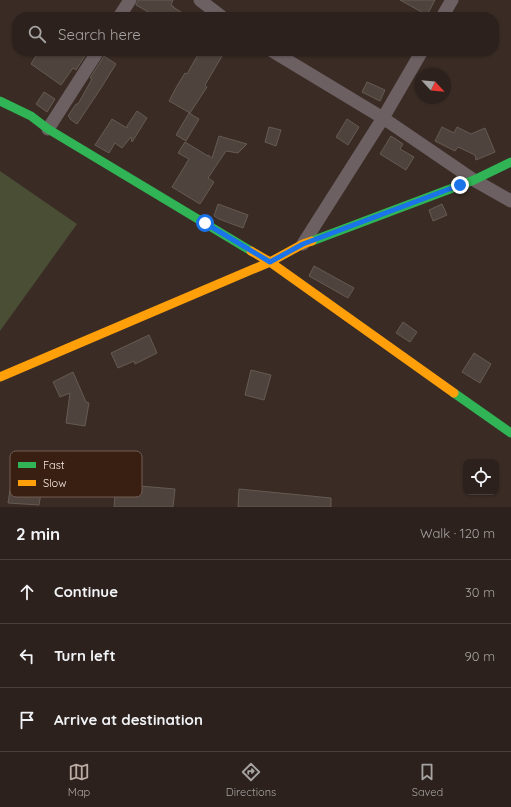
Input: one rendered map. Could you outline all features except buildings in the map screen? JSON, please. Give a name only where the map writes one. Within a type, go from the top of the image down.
[{"type":"main road","points":[[0,101],[31,116],[48,129],[270,262],[511,433]]},
{"type":"main road","points":[[0,378],[270,262],[303,244],[474,180],[511,162]]},
{"type":"street","points":[[123,12],[130,0]]},
{"type":"street","points":[[200,0],[216,12]]},
{"type":"street","points":[[445,12],[452,0]]},
{"type":"street","points":[[48,129],[95,56]]},
{"type":"street","points":[[280,56],[383,118],[474,180],[511,201]]},
{"type":"street","points":[[303,244],[383,118],[419,56]]},
{"type":"green space","points":[[0,171],[77,224],[0,331]]},
{"type":"traffic: fast","points":[[0,101],[31,116],[48,129],[251,251]]},
{"type":"traffic: fast","points":[[312,241],[474,180],[511,162]]},
{"type":"traffic: fast","points":[[454,393],[511,433]]},
{"type":"traffic: slow","points":[[0,377],[270,262],[303,244],[312,241]]},
{"type":"traffic: slow","points":[[251,251],[270,262],[454,393]]},
{"type":"route","points":[[205,223],[270,262],[303,244],[460,185]]}]
